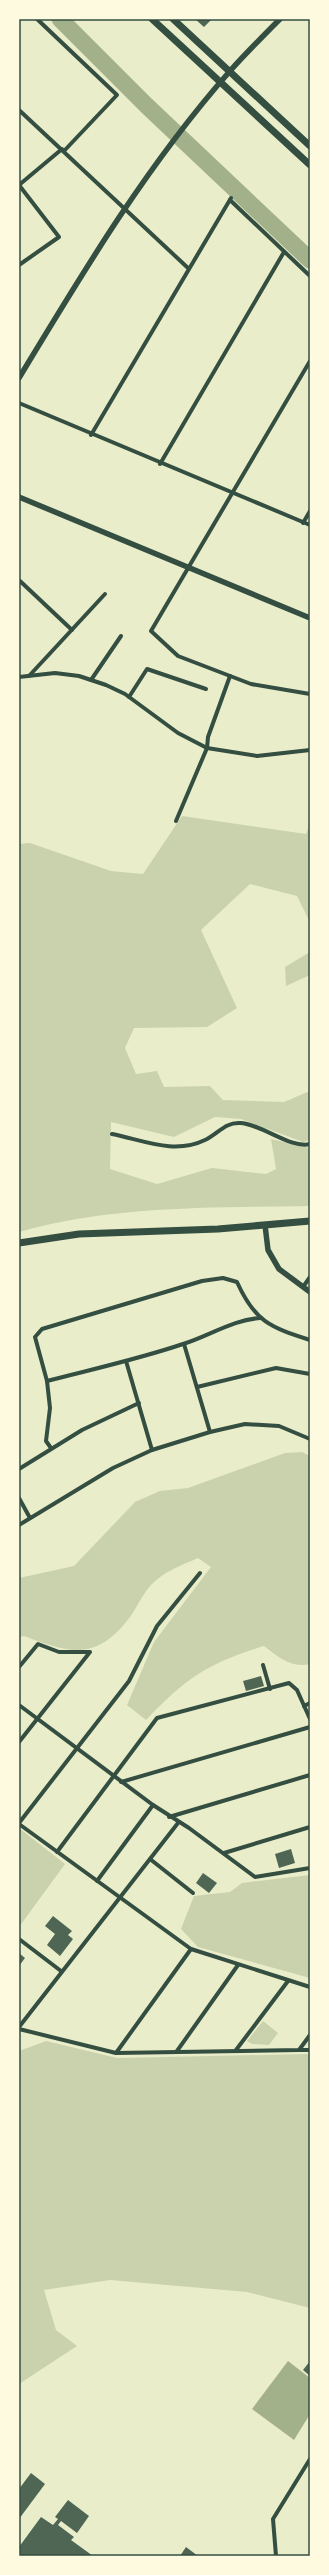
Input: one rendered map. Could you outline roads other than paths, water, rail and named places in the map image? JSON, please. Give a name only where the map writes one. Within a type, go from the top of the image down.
[{"type":"main road","points":[[152,19],[222,81],[310,165]]},
{"type":"main road","points":[[173,19],[310,146]]},
{"type":"main road","points":[[19,1242],[79,1234],[265,1225],[310,1221]]},
{"type":"street","points":[[19,265],[59,237],[19,185],[64,150],[117,95],[37,19]]},
{"type":"street","points":[[19,378],[125,209],[172,143],[230,71],[280,19]]},
{"type":"street","points":[[19,110],[64,150],[188,268]]},
{"type":"street","points":[[92,435],[188,268],[230,199],[310,276]]},
{"type":"street","points":[[160,464],[284,252]]},
{"type":"street","points":[[310,361],[151,631],[178,656],[251,684],[310,694]]},
{"type":"street","points":[[19,403],[160,464],[310,526]]},
{"type":"street","points":[[19,497],[310,618]]},
{"type":"street","points":[[303,523],[310,511]]},
{"type":"street","points":[[20,581],[72,630]]},
{"type":"street","points":[[29,676],[104,594]]},
{"type":"street","points":[[91,680],[122,636]]},
{"type":"street","points":[[129,697],[147,669],[206,689]]},
{"type":"street","points":[[19,677],[55,672],[91,680],[129,697],[178,733],[207,748],[257,756],[310,750]]},
{"type":"street","points":[[176,821],[207,748],[208,737],[230,676]]},
{"type":"street","points":[[112,1134],[163,1147],[176,1147],[205,1140],[230,1124],[242,1123],[305,1146],[310,1144]]},
{"type":"street","points":[[265,1225],[268,1250],[279,1269],[310,1292]]},
{"type":"street","points":[[303,1287],[310,1277]]},
{"type":"street","points":[[51,1448],[46,1441],[50,1408],[47,1381],[34,1337],[42,1329],[202,1281],[223,1278],[237,1282],[247,1305],[272,1328],[310,1340]]},
{"type":"street","points":[[47,1381],[126,1361],[184,1344],[247,1318],[261,1318]]},
{"type":"street","points":[[184,1344],[210,1432]]},
{"type":"street","points":[[126,1361],[152,1450]]},
{"type":"street","points":[[197,1387],[276,1368],[310,1374]]},
{"type":"street","points":[[19,1469],[51,1448],[109,1416],[139,1403]]},
{"type":"street","points":[[19,1525],[113,1468],[152,1450],[210,1432],[245,1424],[279,1426],[310,1439]]},
{"type":"street","points":[[19,1498],[30,1518]]},
{"type":"street","points":[[200,1574],[157,1626],[129,1681],[75,1747],[19,1824],[191,1949],[310,1987]]},
{"type":"street","points":[[19,1667],[38,1644],[59,1652],[90,1652],[19,1742]]},
{"type":"street","points":[[263,1665],[270,1689]]},
{"type":"street","points":[[57,1852],[157,1718],[290,1683],[297,1690],[310,1719]]},
{"type":"street","points":[[304,1706],[310,1703]]},
{"type":"street","points":[[19,1705],[121,1782],[255,1876],[310,1868]]},
{"type":"street","points":[[121,1782],[310,1727]]},
{"type":"street","points":[[170,1817],[310,1775]]},
{"type":"street","points":[[98,1881],[153,1805]]},
{"type":"street","points":[[178,1823],[122,1896],[118,1896],[19,2028],[116,2053],[177,2050],[310,2050]]},
{"type":"street","points":[[224,1853],[310,1828]]},
{"type":"street","points":[[150,1859],[193,1893]]},
{"type":"street","points":[[19,1939],[61,1971]]},
{"type":"street","points":[[116,2053],[191,1949]]},
{"type":"street","points":[[177,2050],[238,1965]]},
{"type":"street","points":[[236,2050],[288,1981]]},
{"type":"street","points":[[299,2050],[310,2035]]},
{"type":"street","points":[[276,2556],[273,2519],[310,2459]]},
{"type":"waterway","points":[[60,19],[147,106],[310,260]]}]
